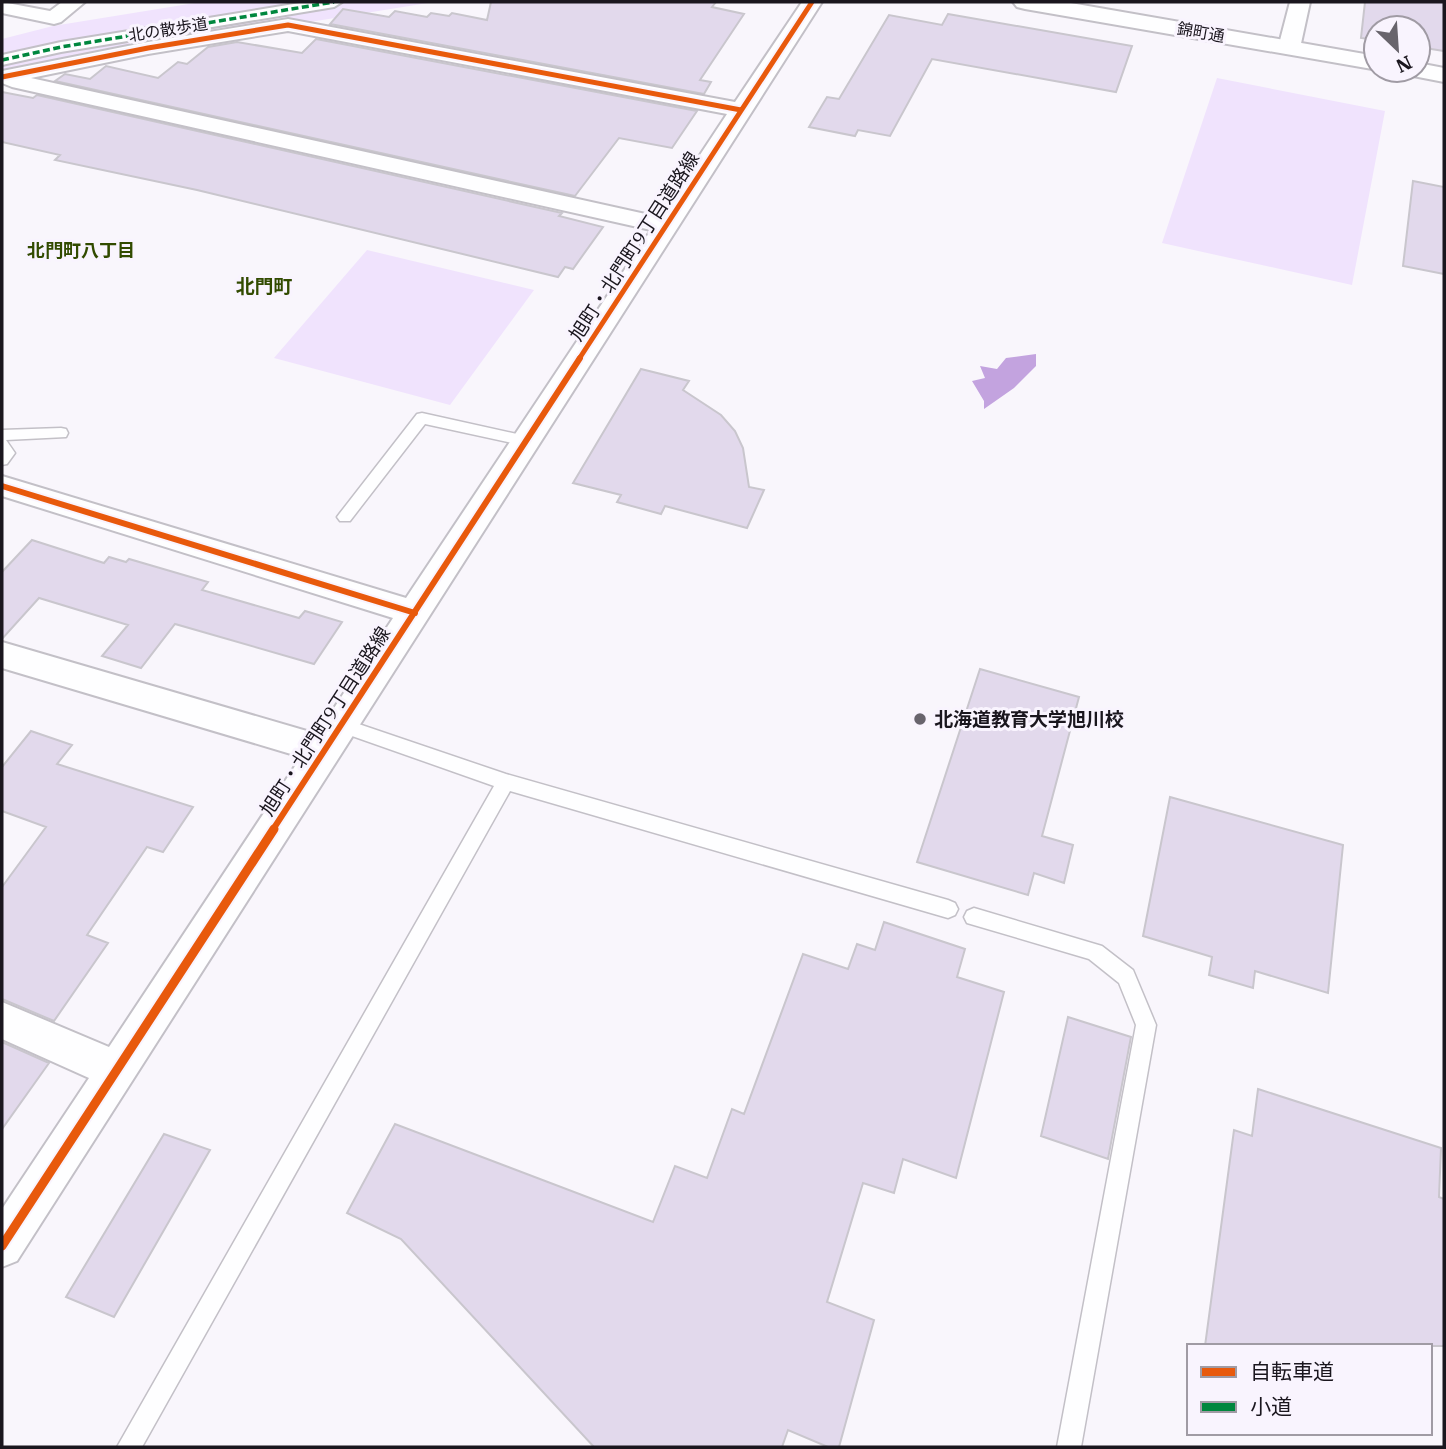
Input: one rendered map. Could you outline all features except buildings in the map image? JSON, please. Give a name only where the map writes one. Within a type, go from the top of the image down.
[{"type":"street","points":[[2,7],[54,18],[75,2]]},
{"type":"street","name":"北の散歩道","points":[[2,60],[61,47],[334,2]]},
{"type":"street","name":"旭町・北門町9丁目道路線","points":[[2,1246],[811,2]]},
{"type":"street","name":"錦町通","points":[[1025,2],[1362,61]]},
{"type":"street","points":[[1289,48],[1300,2]]},
{"type":"street","points":[[665,226],[2,77],[148,48],[288,25],[741,110]]},
{"type":"street","points":[[2,486],[415,612]]},
{"type":"street","points":[[2,655],[333,738]]},
{"type":"street","points":[[2,1020],[116,1070]]},
{"type":"lane","points":[[345,517],[422,418],[526,441]]},
{"type":"lane","points":[[2,435],[61,433]]},
{"type":"lane","points":[[2,444],[8,453],[2,460]]},
{"type":"lane","points":[[333,738],[506,782],[948,909]]},
{"type":"lane","points":[[130,1447],[506,782]]},
{"type":"lane","points":[[974,917],[1095,952],[1126,978],[1146,1025],[1069,1447]]},
{"type":"shaded area","points":[[201,2],[434,2],[148,48],[2,77],[2,39],[53,26]]},
{"type":"shaded area","points":[[1217,78],[1385,111],[1352,285],[1162,243]]},
{"type":"shaded area","points":[[367,250],[534,290],[450,405],[274,358]]},
{"type":"shaded area","points":[[1036,354],[1036,366],[1014,388],[984,409],[984,401],[972,381],[985,378],[980,366],[997,369],[1006,358]]},
{"type":"marked path","points":[[2,60],[61,47],[334,2]]},
{"type":"cycle path","points":[[2,1246],[812,2]]},
{"type":"cycle path","points":[[2,77],[148,48],[288,25],[741,110]]},
{"type":"cycle path","points":[[2,486],[415,613]]},
{"type":"place","name":"北海道教育大学旭川校","points":[[920,719]]},
{"type":"district","name":"北門町八丁目","points":[[81,251]]},
{"type":"district","name":"北門町","points":[[264,286]]}]
